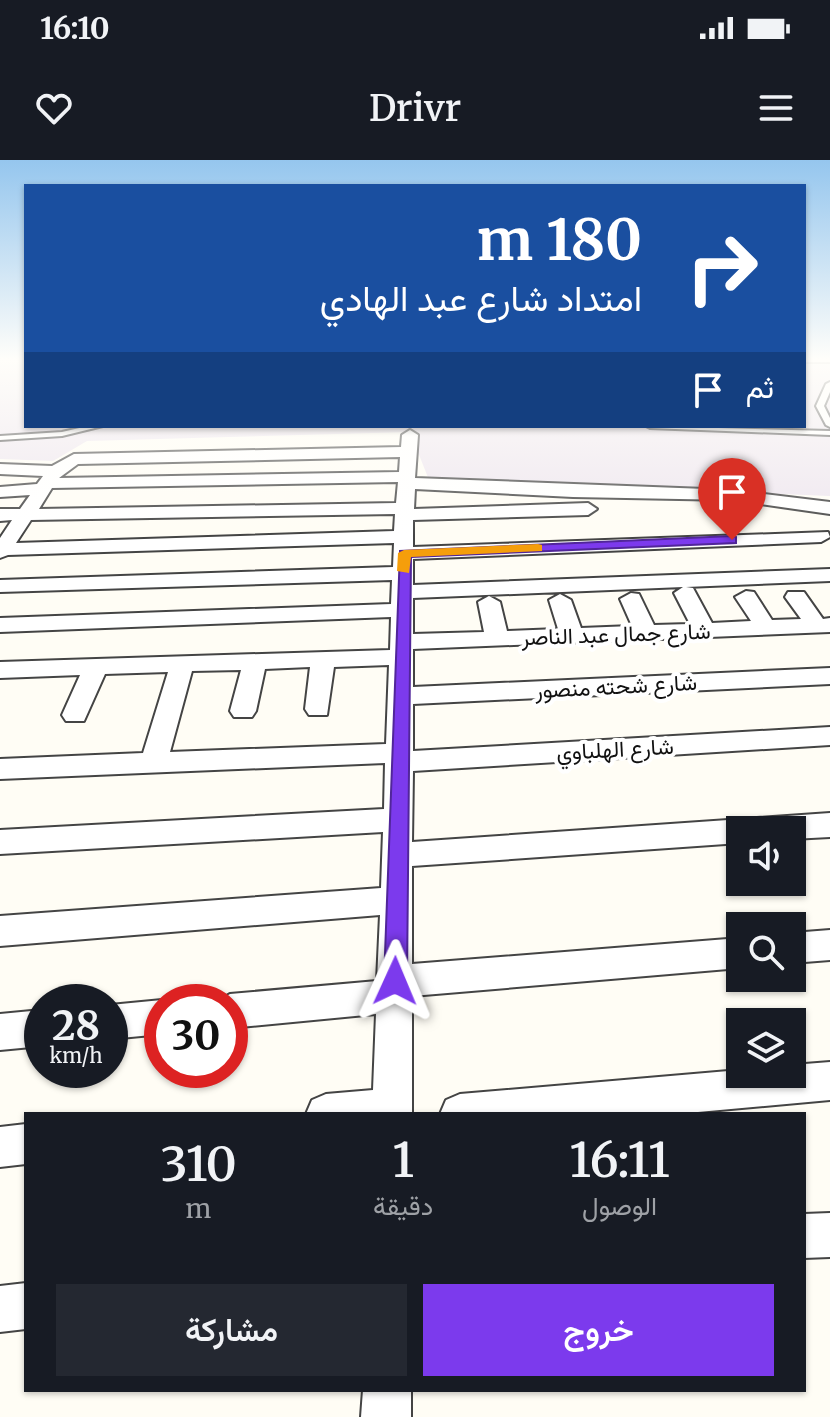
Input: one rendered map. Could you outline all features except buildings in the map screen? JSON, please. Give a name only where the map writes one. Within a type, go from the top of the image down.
[{"type":"street","points":[[2,546],[48,481],[68,461],[82,458],[405,522],[830,575]]},
{"type":"street","points":[[0,469],[48,481]]},
{"type":"street","points":[[185,618],[195,580],[231,480]]},
{"type":"street","points":[[0,492],[48,481],[231,480],[405,522]]},
{"type":"street","points":[[2,546],[209,543],[405,522],[732,495],[830,508]]},
{"type":"street","points":[[0,586],[195,580],[405,522],[797,502]]},
{"type":"street","points":[[797,502],[826,542]]},
{"type":"street","points":[[0,515],[220,511],[826,542]]},
{"type":"street","points":[[0,625],[185,618],[405,522]]},
{"type":"street","points":[[370,1112],[392,1111],[405,522]]},
{"type":"street","points":[[685,593],[705,630]]},
{"type":"street","points":[[746,597],[766,628]]},
{"type":"street","points":[[796,597],[824,626]]},
{"type":"street","points":[[631,599],[647,633]]},
{"type":"street","points":[[560,600],[572,636]]},
{"type":"street","points":[[489,602],[497,639]]},
{"type":"street","name":"شارع جمال عبد الناصر","points":[[1,671],[323,659],[497,639],[824,626]]},
{"type":"street","points":[[318,709],[323,659]]},
{"type":"street","points":[[243,711],[255,662]]},
{"type":"street","points":[[153,764],[182,665]]},
{"type":"street","points":[[75,715],[96,667]]},
{"type":"street","name":"شارع شحته منصور","points":[[401,696],[830,676]]},
{"type":"street","name":"شارع الهلباوي","points":[[0,769],[400,757],[830,736]]},
{"type":"street","points":[[0,842],[399,820]]},
{"type":"street","points":[[806,827],[830,825]]},
{"type":"street","points":[[398,855],[726,832]]},
{"type":"street","points":[[0,931],[397,900]]},
{"type":"street","points":[[806,947],[830,945]]},
{"type":"street","points":[[248,1008],[395,988],[726,954]]},
{"type":"street","points":[[0,1032],[24,1030]]},
{"type":"street","points":[[482,1112],[830,1081]]},
{"type":"street","points":[[0,1147],[24,1144]]},
{"type":"street","points":[[806,1236],[830,1235]]},
{"type":"street","points":[[0,1309],[24,1306]]},
{"type":"street","points":[[386,1417],[387,1392]]},
{"type":"lane","points":[[0,438],[87,428]]},
{"type":"lane","points":[[718,428],[830,433]]},
{"type":"shaded area","points":[[0,418],[24,418],[24,428],[806,428],[806,418],[830,418],[830,496],[429,480],[410,432],[87,441],[53,461],[0,459]]},
{"type":"slow traffic","points":[[404,571],[404,553],[538,548]]},
{"type":"route","points":[[395,981],[404,553],[732,540]]}]
